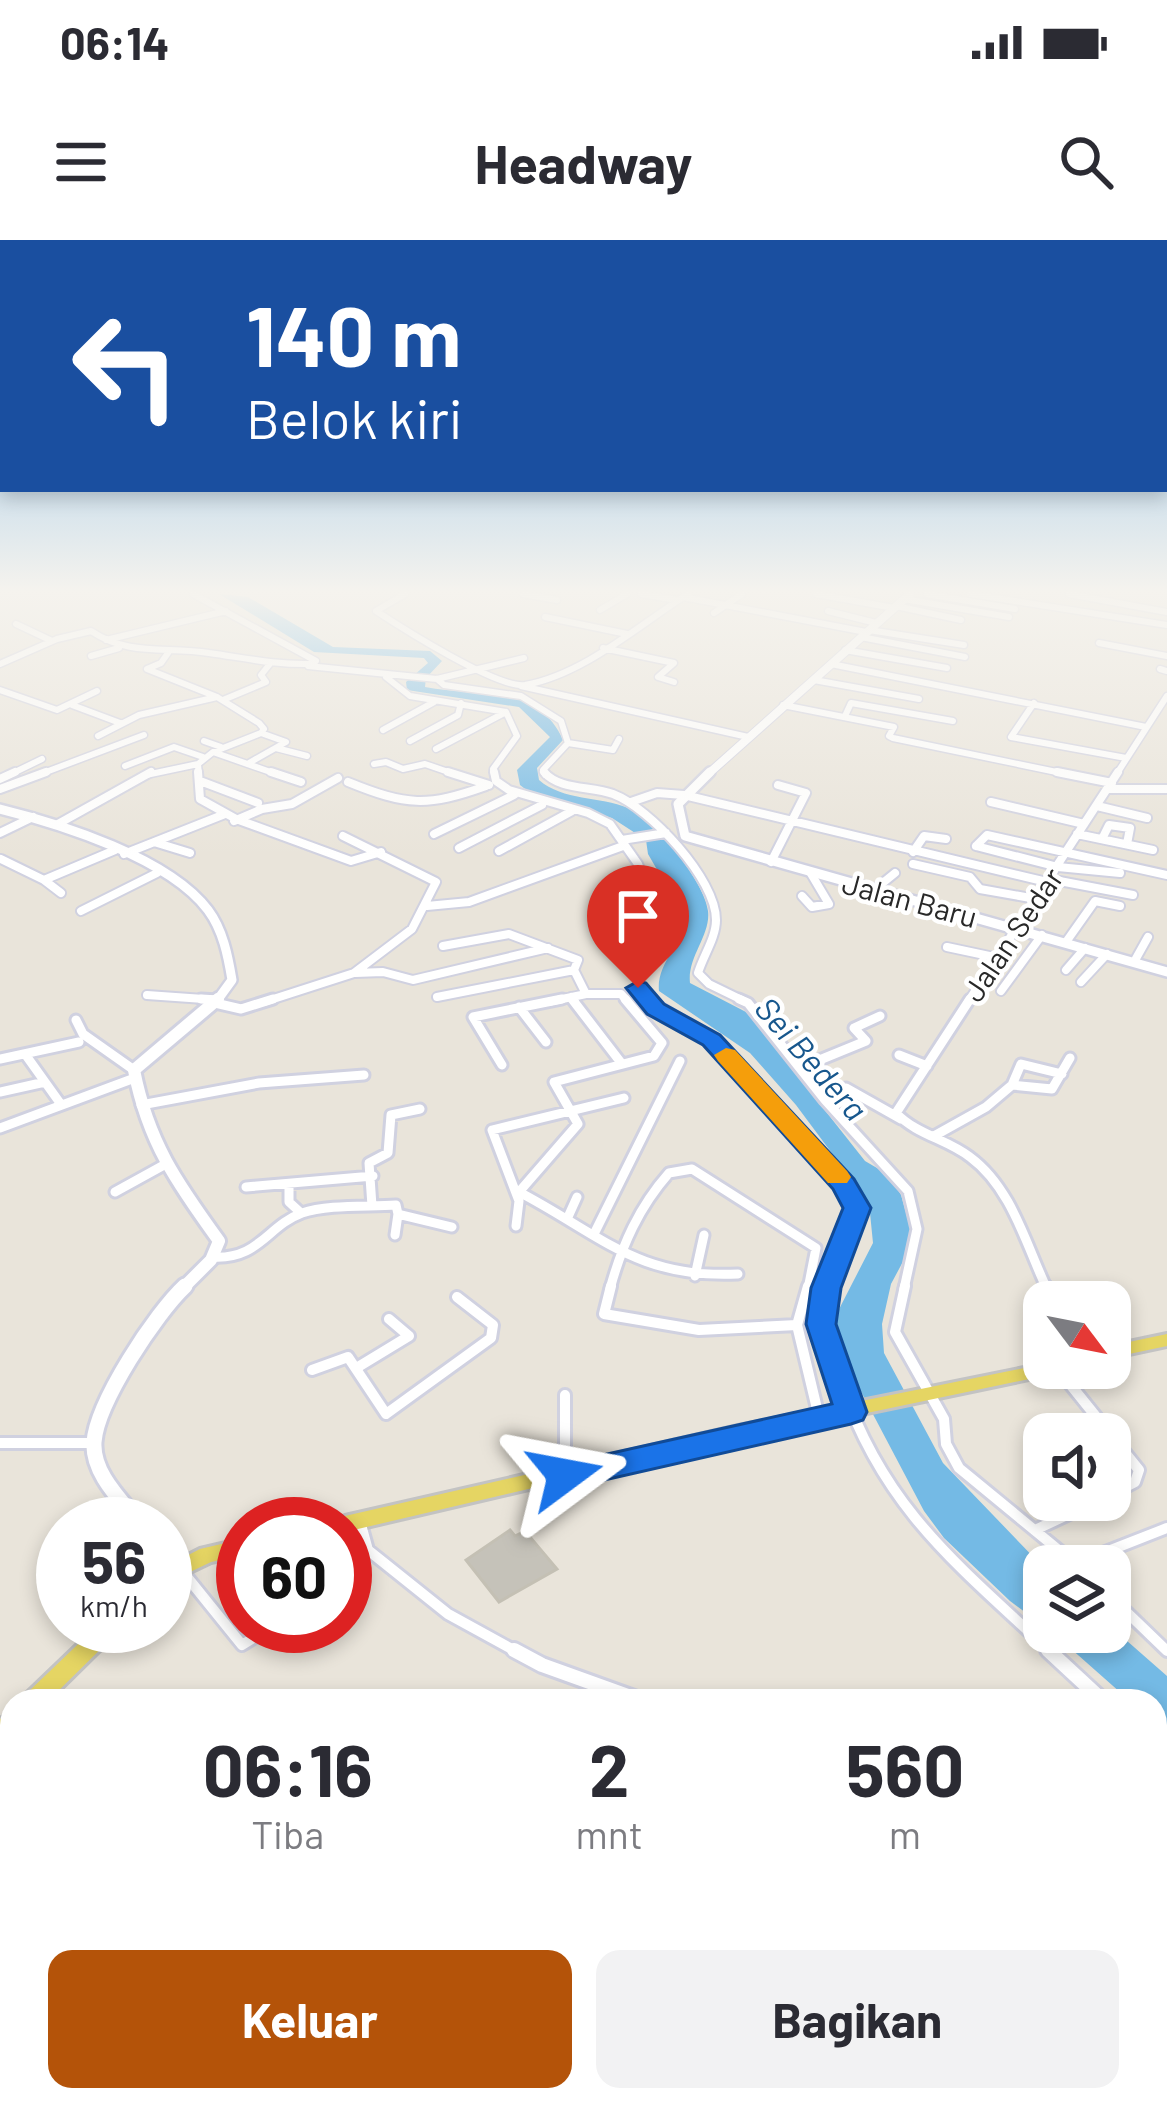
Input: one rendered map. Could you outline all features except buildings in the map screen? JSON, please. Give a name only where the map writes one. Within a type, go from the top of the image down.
[{"type":"main road","points":[[1131,1348],[1167,1340]]},
{"type":"main road","points":[[372,1518],[1023,1375]]},
{"type":"main road","points":[[46,1689],[83,1653]]},
{"type":"street","points":[[177,681],[220,699],[259,723],[264,729],[261,734]]},
{"type":"street","points":[[98,736],[120,723],[220,699],[265,681]]},
{"type":"street","points":[[391,681],[401,693],[506,712]]},
{"type":"street","points":[[436,681],[521,696],[561,721],[568,743]]},
{"type":"street","points":[[507,681],[748,737]]},
{"type":"street","points":[[521,686],[534,681]]},
{"type":"street","points":[[681,799],[812,681]]},
{"type":"street","points":[[821,681],[919,700]]},
{"type":"street","points":[[921,681],[1146,727]]},
{"type":"street","points":[[0,690],[57,710],[98,691]]},
{"type":"street","name":"Jalan Sedar","points":[[899,1116],[994,957],[1167,697]]},
{"type":"street","points":[[383,730],[439,700]]},
{"type":"street","points":[[561,721],[580,701]]},
{"type":"street","points":[[410,741],[458,715],[461,703]]},
{"type":"street","points":[[844,716],[851,703],[953,722]]},
{"type":"street","points":[[1034,703],[1011,737],[1126,758]]},
{"type":"street","points":[[72,704],[120,723]]},
{"type":"street","points":[[784,705],[896,728],[890,737],[1133,792],[1149,786],[1167,790]]},
{"type":"street","points":[[436,749],[506,712]]},
{"type":"street","points":[[506,712],[518,736],[494,769],[500,785],[542,805],[604,819],[641,867],[662,921],[637,969],[643,997],[712,1040],[844,1185],[857,1208],[826,1288],[821,1324],[897,1504],[1090,1689]]},
{"type":"street","points":[[0,784],[10,786],[144,734]]},
{"type":"street","points":[[58,824],[149,772],[201,761],[261,734],[286,742],[248,764]]},
{"type":"street","points":[[568,743],[614,750],[619,739]]},
{"type":"street","points":[[204,741],[248,764],[301,782]]},
{"type":"street","points":[[568,743],[543,770],[545,776],[633,803],[657,793],[1048,881],[1133,895]]},
{"type":"street","points":[[149,772],[129,765],[174,747],[201,761]]},
{"type":"street","points":[[276,748],[308,756]]},
{"type":"street","points":[[0,784],[42,759]]},
{"type":"street","points":[[201,761],[201,801],[234,821],[302,839],[351,861],[381,852]]},
{"type":"street","points":[[374,764],[386,762],[404,769],[425,764],[486,786]]},
{"type":"street","points":[[234,821],[262,809],[292,804],[338,778]]},
{"type":"street","points":[[200,781],[258,802]]},
{"type":"street","points":[[348,782],[384,797],[436,804],[500,785]]},
{"type":"street","points":[[771,862],[806,793],[778,785]]},
{"type":"street","points":[[434,834],[514,795]]},
{"type":"street","points":[[620,798],[664,834],[706,889],[716,921],[698,973],[709,985],[748,1003],[821,1095],[908,1191],[914,1207],[913,1254],[895,1332],[922,1396],[944,1418],[946,1444],[959,1468],[1053,1545]]},
{"type":"street","name":"Jalan Baru","points":[[681,799],[685,836],[1167,972]]},
{"type":"street","points":[[991,802],[1084,824]]},
{"type":"street","points":[[459,848],[542,805]]},
{"type":"street","points":[[1096,806],[1147,818]]},
{"type":"street","points":[[0,809],[58,824],[200,899],[225,944],[232,980],[216,1002],[133,1074],[60,1103],[38,1118],[0,1128]]},
{"type":"street","points":[[499,851],[572,811]]},
{"type":"street","points":[[44,880],[224,814]]},
{"type":"street","points":[[0,833],[34,817]]},
{"type":"street","points":[[1102,839],[1109,825],[1126,825],[1130,828],[1127,844]]},
{"type":"street","points":[[427,906],[469,902],[622,843],[664,834]]},
{"type":"street","points":[[1120,873],[1058,867],[975,845],[987,835],[1167,875]]},
{"type":"street","points":[[1077,835],[1153,850]]},
{"type":"street","points":[[343,836],[436,882],[412,929],[354,973]]},
{"type":"street","points":[[913,851],[924,836],[946,839]]},
{"type":"street","points":[[154,842],[190,853]]},
{"type":"street","points":[[1,860],[61,893]]},
{"type":"street","points":[[913,863],[970,877],[980,889],[1036,899]]},
{"type":"street","points":[[802,896],[812,907],[829,904],[810,872]]},
{"type":"street","points":[[81,911],[157,873]]},
{"type":"street","points":[[874,890],[895,873]]},
{"type":"street","points":[[1066,943],[1095,901],[1120,906]]},
{"type":"street","points":[[443,946],[509,934],[578,960],[574,970],[586,994]]},
{"type":"street","points":[[1001,992],[1042,935]]},
{"type":"street","points":[[1134,962],[1148,937]]},
{"type":"street","points":[[947,947],[994,957]]},
{"type":"street","points":[[147,995],[241,1009],[354,973],[383,972],[413,980],[548,948]]},
{"type":"street","points":[[1066,970],[1085,948]]},
{"type":"street","points":[[1081,982],[1107,955]]},
{"type":"street","points":[[437,998],[574,970]]},
{"type":"street","points":[[502,1065],[472,1019],[586,994],[621,994],[661,1040],[661,1051],[654,1056],[554,1082],[578,1124],[519,1192]]},
{"type":"street","points":[[572,997],[622,1064]]},
{"type":"street","points":[[519,1006],[546,1042]]},
{"type":"street","points":[[800,1068],[866,1041],[854,1028],[880,1016]]},
{"type":"street","points":[[76,1020],[83,1034],[133,1074],[164,1165],[219,1240],[212,1258],[159,1316],[123,1374],[94,1443],[104,1479],[118,1497]]},
{"type":"street","points":[[0,1059],[79,1042]]},
{"type":"street","points":[[25,1054],[60,1103]]},
{"type":"street","points":[[899,1055],[927,1066]]},
{"type":"street","points":[[1012,1084],[1050,1090],[1070,1058]]},
{"type":"street","points":[[594,1234],[680,1061]]},
{"type":"street","points":[[934,1136],[986,1107],[1012,1084],[1022,1064],[1061,1073]]},
{"type":"street","points":[[141,1105],[259,1083],[364,1075]]},
{"type":"street","points":[[0,1092],[45,1082]]},
{"type":"street","points":[[821,1095],[846,1088],[961,1149],[1000,1188],[1044,1281]]},
{"type":"street","points":[[516,1226],[523,1211],[519,1192],[492,1130],[624,1098]]},
{"type":"street","points":[[372,1206],[369,1163],[388,1153],[392,1115],[420,1109]]},
{"type":"street","points":[[115,1192],[164,1165]]},
{"type":"street","points":[[797,1324],[699,1330],[606,1315],[619,1253],[640,1208],[659,1183],[677,1168],[692,1169],[816,1248],[797,1324],[819,1417]]},
{"type":"street","points":[[246,1187],[373,1176]]},
{"type":"street","points":[[289,1185],[289,1202],[301,1213]]},
{"type":"street","points":[[519,1192],[568,1216],[646,1268],[695,1276],[738,1274]]},
{"type":"street","points":[[568,1216],[577,1197]]},
{"type":"street","points":[[212,1258],[230,1258],[260,1245],[301,1213],[396,1205],[395,1235]]},
{"type":"street","points":[[398,1214],[452,1227]]},
{"type":"street","points":[[695,1276],[704,1235]]},
{"type":"street","points":[[312,1370],[345,1357],[358,1367],[386,1414],[491,1339],[493,1325],[457,1297]]},
{"type":"street","points":[[358,1367],[409,1336],[389,1319]]},
{"type":"street","points":[[1073,1389],[1093,1413]]},
{"type":"street","points":[[565,1395],[565,1475]]},
{"type":"street","points":[[0,1443],[94,1443]]},
{"type":"street","points":[[1131,1458],[1139,1474],[1131,1484]]},
{"type":"street","points":[[1035,1530],[1054,1521]]},
{"type":"street","points":[[1126,1545],[1167,1528]]},
{"type":"street","points":[[372,1553],[448,1614],[542,1665],[609,1689]]},
{"type":"street","points":[[192,1589],[216,1616]]},
{"type":"street","points":[[1131,1616],[1167,1651]]},
{"type":"water","points":[[407,681],[426,681],[425,687],[503,696],[538,709],[563,740],[537,768],[539,780],[559,792],[617,804],[639,814],[677,853],[698,884],[708,920],[690,983],[746,1012],[811,1083],[812,1094],[865,1161],[889,1175],[901,1195],[914,1241],[891,1284],[882,1324],[884,1353],[943,1463],[1023,1546],[1023,1611],[944,1538],[924,1511],[847,1365],[835,1317],[873,1243],[869,1203],[796,1105],[750,1053],[659,991],[661,972],[685,918],[648,854],[646,840],[612,818],[520,785],[517,770],[550,737],[519,707],[407,690]]},
{"type":"water","points":[[1131,1644],[1167,1676],[1167,1689],[1116,1689],[1076,1653],[1131,1653]]},
{"type":"slow traffic","points":[[726,1055],[837,1177]]},
{"type":"route","points":[[565,1475],[738,1433],[851,1412],[821,1324],[821,1306],[857,1208],[844,1185],[712,1040],[655,1009],[638,988]]},
{"type":"water label","name":"Sei Bedera","points":[[812,1058]]}]
